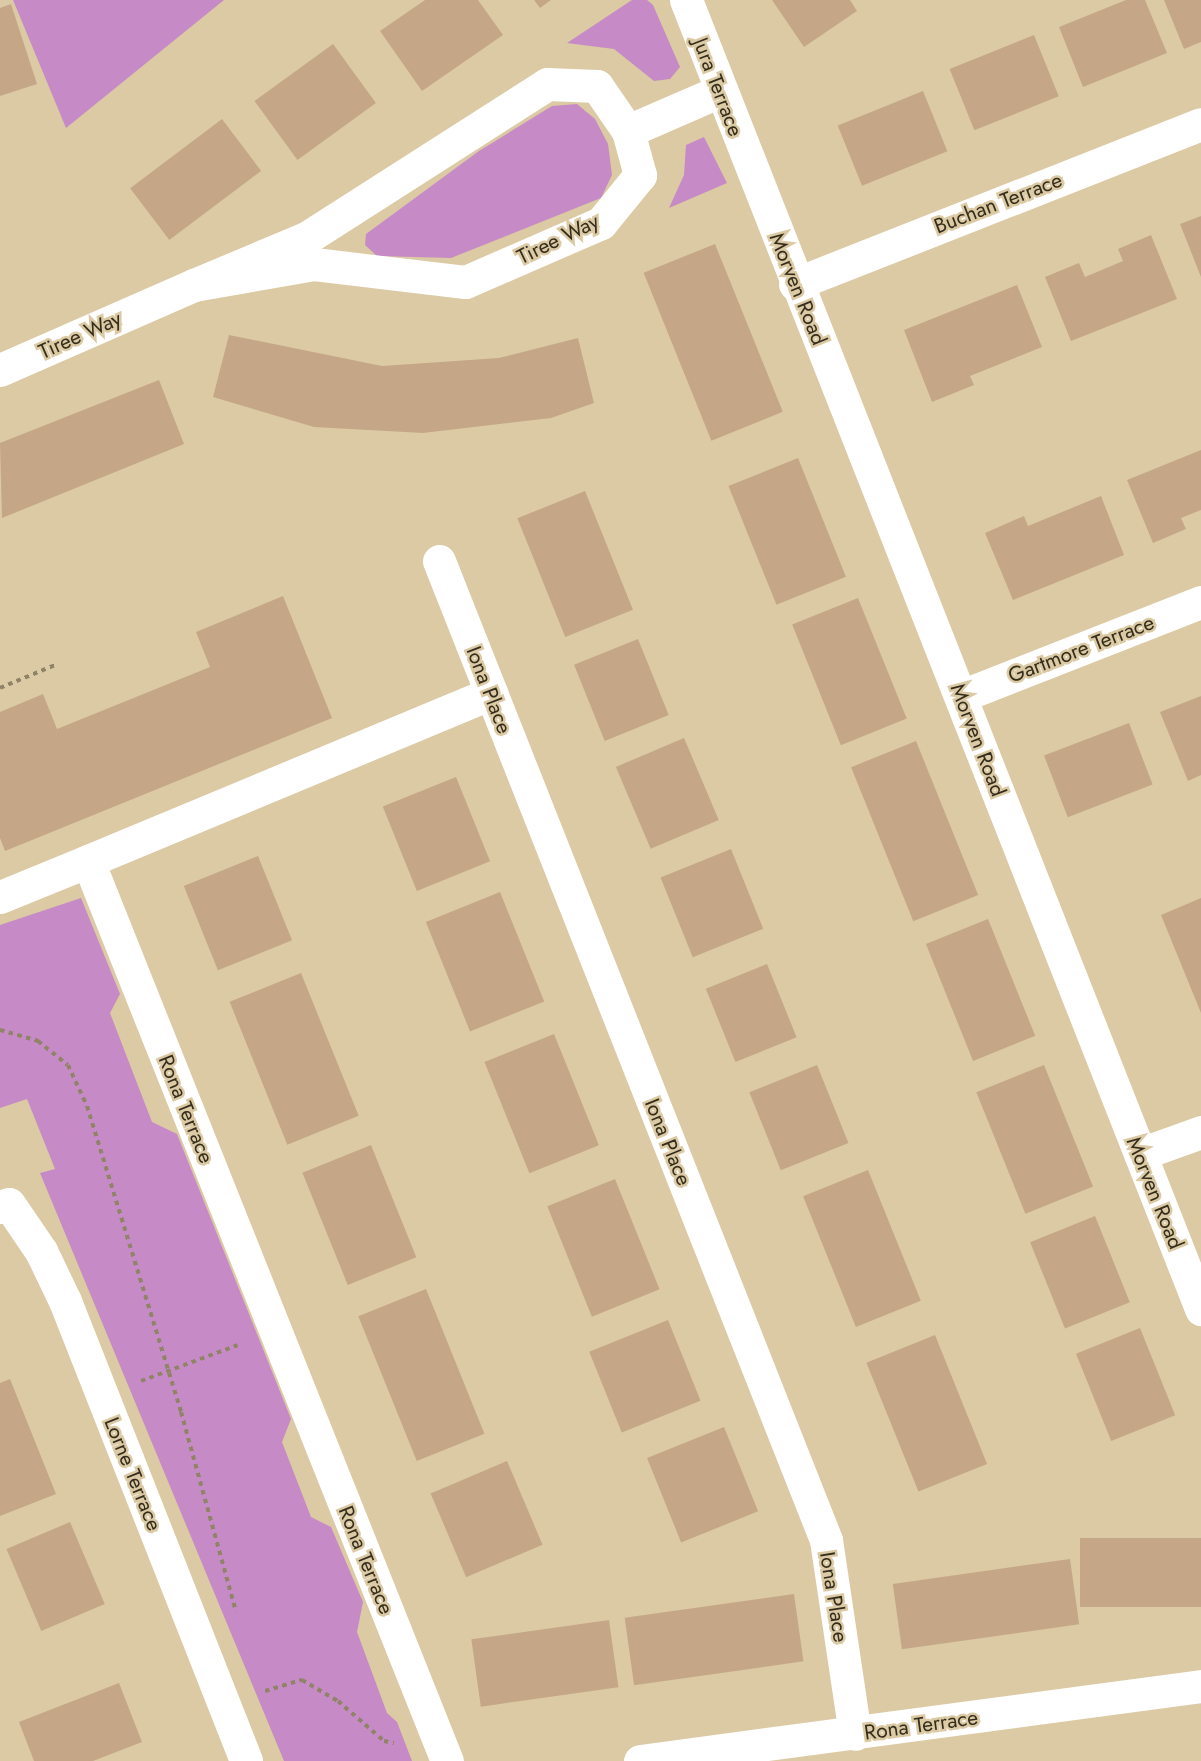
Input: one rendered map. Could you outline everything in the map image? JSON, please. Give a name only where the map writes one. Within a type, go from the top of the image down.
[{"type":"street","name":"Jura Terrace","points":[[686,0],[751,174]]},
{"type":"street","name":"Tiree Way","points":[[0,370],[194,285],[308,237],[547,84],[597,86],[627,131],[640,175],[602,223],[465,282],[314,264],[194,285]]},
{"type":"street","points":[[627,131],[720,91]]},
{"type":"street","name":"Buchan Terrace","points":[[795,284],[1201,124]]},
{"type":"street","name":"Morven Road","points":[[751,174],[961,696],[1201,1309]]},
{"type":"street","name":"Iona Place","points":[[439,561],[826,1540],[855,1734]]},
{"type":"street","name":"Gartmore Terrace","points":[[961,696],[1201,602]]},
{"type":"street","points":[[0,897],[491,693]]},
{"type":"street","name":"Rona Terrace","points":[[88,861],[442,1749]]},
{"type":"street","points":[[1140,1154],[1201,1132]]},
{"type":"street","name":"Lorne Terrace","points":[[0,1208],[9,1204],[41,1251],[103,1398],[246,1761]]},
{"type":"street","name":"Rona Terrace","points":[[640,1761],[1201,1686]]},
{"type":"path","points":[[0,688],[55,665]]},
{"type":"path","points":[[0,1030],[38,1041],[68,1065],[87,1106],[168,1369],[236,1614]]},
{"type":"path","points":[[103,1398],[168,1369],[275,1333]]},
{"type":"path","points":[[225,1706],[302,1680],[338,1701],[384,1741],[442,1749]]},
{"type":"shaded area","points":[[13,0],[224,0],[66,128]]},
{"type":"shaded area","points":[[632,0],[647,0],[653,5],[680,67],[670,79],[654,81],[614,49],[567,43]]},
{"type":"shaded area","points":[[577,104],[595,119],[608,144],[612,175],[601,198],[451,258],[377,256],[365,245],[366,234],[479,151],[552,106]]},
{"type":"shaded area","points":[[704,137],[727,183],[669,208],[684,175],[686,145]]},
{"type":"shaded area","points":[[81,898],[120,994],[110,1013],[152,1122],[177,1134],[291,1419],[282,1442],[311,1517],[331,1527],[363,1602],[357,1632],[387,1713],[397,1722],[412,1761],[284,1761],[40,1173],[55,1169],[27,1099],[0,1108],[0,925]]},
{"type":"building","points":[[425,0],[478,0],[503,35],[422,91],[380,31]]},
{"type":"building","points":[[534,0],[551,0],[540,8]]},
{"type":"building","points":[[772,0],[850,0],[857,11],[804,47]]},
{"type":"building","points":[[1126,0],[1145,0],[1167,53],[1083,87],[1059,27]]},
{"type":"building","points":[[1164,0],[1201,0],[1201,42],[1184,49]]},
{"type":"building","points":[[11,4],[37,84],[0,96],[0,8]]},
{"type":"building","points":[[1034,35],[1059,96],[974,130],[950,69]]},
{"type":"building","points":[[333,44],[376,103],[297,160],[255,101]]},
{"type":"building","points":[[923,91],[947,151],[862,186],[838,125]]},
{"type":"building","points":[[222,119],[261,171],[169,240],[130,188]]},
{"type":"building","points":[[1201,216],[1201,277],[1180,224]]},
{"type":"building","points":[[1151,235],[1177,299],[1071,341],[1045,277],[1079,263],[1085,277],[1123,261],[1118,249]]},
{"type":"building","points":[[715,244],[783,412],[711,441],[644,273]]},
{"type":"building","points":[[1017,285],[1042,347],[970,376],[974,385],[932,402],[904,330]]},
{"type":"building","points":[[229,335],[382,366],[499,358],[578,338],[594,403],[551,418],[423,433],[314,427],[213,397]]},
{"type":"building","points":[[159,380],[184,444],[2,518],[0,443]]},
{"type":"building","points":[[1201,450],[1201,510],[1181,518],[1186,529],[1153,543],[1127,480]]},
{"type":"building","points":[[798,458],[846,577],[776,605],[728,486]]},
{"type":"building","points":[[585,491],[633,610],[565,637],[517,518]]},
{"type":"building","points":[[1101,496],[1124,555],[1013,600],[985,533],[1024,516],[1028,526]]},
{"type":"building","points":[[283,596],[332,718],[5,851],[0,838],[0,712],[43,694],[57,729],[210,667],[196,632]]},
{"type":"building","points":[[858,598],[907,719],[841,745],[792,625]]},
{"type":"building","points":[[638,639],[669,715],[605,741],[574,665]]},
{"type":"building","points":[[1201,696],[1201,775],[1188,781],[1160,712]]},
{"type":"building","points":[[1129,723],[1153,785],[1068,817],[1044,756]]},
{"type":"building","points":[[684,738],[719,820],[651,849],[616,767]]},
{"type":"building","points":[[916,741],[978,895],[913,921],[851,767]]},
{"type":"building","points":[[456,777],[490,861],[417,891],[383,807]]},
{"type":"building","points":[[731,849],[763,929],[693,957],[661,877]]},
{"type":"building","points":[[258,856],[292,940],[218,970],[184,886]]},
{"type":"building","points":[[500,892],[544,1001],[470,1031],[426,922]]},
{"type":"building","points":[[1201,898],[1201,1013],[1161,915]]},
{"type":"building","points":[[988,919],[1035,1036],[973,1061],[926,944]]},
{"type":"building","points":[[767,964],[797,1037],[735,1062],[706,989]]},
{"type":"building","points":[[301,973],[359,1116],[287,1145],[230,1002]]},
{"type":"building","points":[[554,1034],[599,1145],[529,1173],[484,1062]]},
{"type":"building","points":[[817,1065],[848,1143],[781,1170],[749,1092]]},
{"type":"building","points":[[1044,1065],[1093,1186],[1025,1214],[976,1092]]},
{"type":"building","points":[[371,1145],[416,1257],[348,1285],[302,1173]]},
{"type":"building","points":[[868,1170],[921,1301],[856,1327],[803,1196]]},
{"type":"building","points":[[615,1179],[660,1289],[592,1317],[547,1206]]},
{"type":"building","points":[[1095,1216],[1130,1302],[1065,1328],[1030,1242]]},
{"type":"building","points":[[426,1289],[484,1434],[417,1461],[358,1316]]},
{"type":"building","points":[[668,1320],[701,1401],[622,1433],[589,1352]]},
{"type":"building","points":[[1140,1328],[1175,1415],[1111,1441],[1076,1354]]},
{"type":"building","points":[[935,1335],[987,1464],[918,1492],[866,1363]]},
{"type":"building","points":[[10,1379],[56,1494],[0,1516],[0,1383]]},
{"type":"building","points":[[724,1427],[758,1511],[681,1542],[647,1458]]},
{"type":"building","points":[[507,1461],[543,1545],[466,1577],[431,1493]]},
{"type":"building","points":[[70,1522],[105,1604],[41,1631],[6,1549]]},
{"type":"building","points":[[1080,1538],[1201,1538],[1201,1607],[1080,1607]]},
{"type":"building","points":[[1070,1559],[1079,1624],[902,1649],[893,1584]]},
{"type":"building","points":[[794,1594],[803,1661],[634,1685],[625,1618]]},
{"type":"building","points":[[609,1620],[618,1687],[481,1707],[471,1639]]},
{"type":"building","points":[[119,1683],[142,1742],[93,1761],[34,1761],[19,1722]]}]
